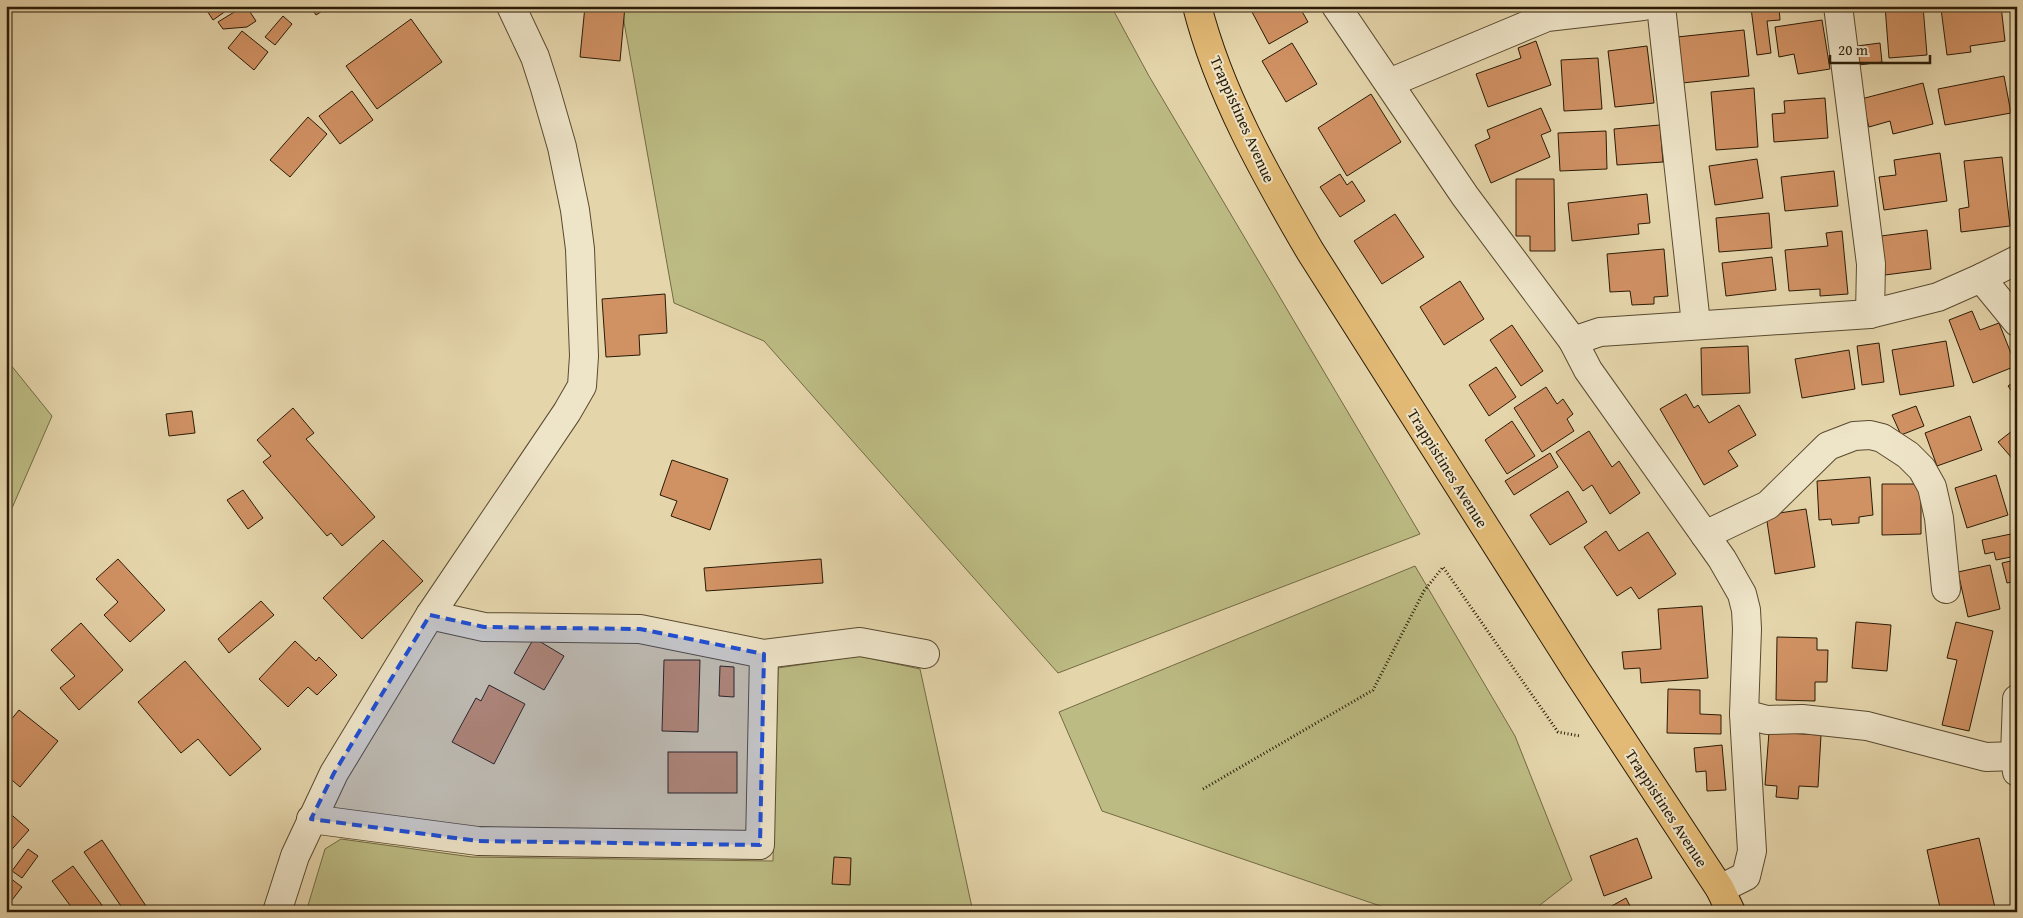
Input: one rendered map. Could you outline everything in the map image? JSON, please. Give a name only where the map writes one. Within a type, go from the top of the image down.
[{"type":"main road","name":"Trappistines Avenue","points":[[1197,6],[1224,84],[1270,183],[1310,250],[1576,670],[1725,900]]},
{"type":"street","points":[[277,912],[295,856],[334,773],[430,615],[567,412],[582,386],[584,356],[580,249],[575,210],[562,147],[536,57],[511,6]]},
{"type":"street","points":[[1336,6],[1465,196],[1573,341],[1588,370],[1704,535],[1742,594],[1746,610],[1744,714],[1752,851],[1746,876],[1725,900]]},
{"type":"street","points":[[1389,83],[1547,17],[1642,6]]},
{"type":"street","points":[[1661,6],[1696,324]]},
{"type":"street","points":[[1838,6],[1871,264],[1870,314]]},
{"type":"street","points":[[1573,341],[1600,332],[1696,324],[1870,314],[1938,297],[2017,260]]},
{"type":"street","points":[[1980,278],[2017,322]]},
{"type":"street","points":[[1704,535],[1768,505],[1828,446],[1854,436],[1870,435],[1882,438],[1908,455],[1922,469],[1932,487],[1939,518],[1946,589]]},
{"type":"street","points":[[430,615],[484,628],[640,629],[764,654],[860,642],[925,654]]},
{"type":"street","points":[[311,819],[478,841],[760,844],[764,654]]},
{"type":"street","points":[[1744,714],[1767,720],[1802,719],[1867,726],[2016,764],[2017,699]]},
{"type":"path","points":[[1203,789],[1373,690],[1424,591],[1442,567],[1558,732],[1580,736]]},
{"type":"highlighted area","points":[[430,615],[484,627],[640,629],[764,654],[760,845],[478,841],[311,819],[334,773]]},
{"type":"shaded area","points":[[623,6],[1111,6],[1149,76],[1420,534],[1058,673],[764,341],[674,303],[624,22]]},
{"type":"shaded area","points":[[6,359],[52,416],[6,522]]},
{"type":"shaded area","points":[[1415,566],[1515,736],[1572,880],[1531,912],[1398,912],[1102,811],[1059,712]]},
{"type":"shaded area","points":[[859,656],[920,669],[973,912],[306,912],[325,849],[341,839],[472,857],[773,861],[778,668]]},
{"type":"building","points":[[204,6],[233,6],[213,20]]},
{"type":"building","points":[[246,6],[256,21],[247,27],[223,29],[218,22]]},
{"type":"building","points":[[310,6],[330,6],[316,15]]},
{"type":"building","points":[[585,6],[625,6],[620,61],[580,57]]},
{"type":"building","points":[[1262,6],[1299,6],[1308,22],[1269,44],[1252,12]]},
{"type":"building","points":[[1779,6],[1780,20],[1767,21],[1771,53],[1757,55],[1751,8]]},
{"type":"building","points":[[1885,6],[1923,6],[1927,55],[1889,58]]},
{"type":"building","points":[[1963,6],[2001,6],[2005,41],[1970,46],[1971,52],[1947,55],[1941,9]]},
{"type":"building","points":[[283,16],[292,24],[275,45],[265,37]]},
{"type":"building","points":[[411,19],[442,62],[377,109],[346,66]]},
{"type":"building","points":[[1822,20],[1830,69],[1798,74],[1794,54],[1779,57],[1775,27]]},
{"type":"building","points":[[1744,30],[1749,76],[1682,83],[1677,37]]},
{"type":"building","points":[[242,31],[268,52],[254,70],[228,48]]},
{"type":"building","points":[[1536,41],[1551,85],[1488,107],[1476,74],[1521,58],[1518,48]]},
{"type":"building","points":[[1292,43],[1317,84],[1286,102],[1262,61]]},
{"type":"building","points":[[1880,43],[1882,62],[1859,65],[1857,46]]},
{"type":"building","points":[[1647,46],[1654,103],[1615,107],[1608,51]]},
{"type":"building","points":[[1598,58],[1602,109],[1564,111],[1561,60]]},
{"type":"building","points":[[2004,76],[2011,113],[1945,125],[1938,89]]},
{"type":"building","points":[[1923,83],[1933,124],[1893,134],[1890,121],[1869,127],[1861,99]]},
{"type":"building","points":[[1754,88],[1758,147],[1716,150],[1711,92]]},
{"type":"building","points":[[352,91],[373,120],[340,144],[319,116]]},
{"type":"building","points":[[1371,94],[1401,142],[1347,176],[1318,128]]},
{"type":"building","points":[[1825,98],[1828,138],[1774,142],[1772,114],[1785,113],[1784,101]]},
{"type":"building","points":[[1541,108],[1551,131],[1541,135],[1550,157],[1491,183],[1475,145],[1490,138],[1487,130]]},
{"type":"building","points":[[308,117],[327,134],[290,177],[270,160]]},
{"type":"building","points":[[1660,125],[1663,162],[1617,165],[1614,129]]},
{"type":"building","points":[[1606,131],[1607,169],[1560,171],[1558,133]]},
{"type":"building","points":[[1940,153],[1947,201],[1884,210],[1879,177],[1896,175],[1894,160]]},
{"type":"building","points":[[2002,157],[2010,226],[1961,232],[1959,209],[1969,207],[1964,161]]},
{"type":"building","points":[[1757,159],[1763,198],[1715,205],[1709,166]]},
{"type":"building","points":[[1834,171],[1838,206],[1785,211],[1781,177]]},
{"type":"building","points":[[1340,174],[1347,185],[1352,181],[1365,201],[1340,217],[1320,187]]},
{"type":"building","points":[[1516,179],[1554,179],[1555,251],[1530,251],[1530,236],[1516,236]]},
{"type":"building","points":[[1647,194],[1650,223],[1638,224],[1639,234],[1572,241],[1568,203]]},
{"type":"building","points":[[1769,213],[1772,248],[1719,252],[1716,218]]},
{"type":"building","points":[[1395,214],[1424,257],[1382,284],[1354,241]]},
{"type":"building","points":[[1927,230],[1931,269],[1885,275],[1881,236]]},
{"type":"building","points":[[1842,231],[1848,294],[1820,296],[1820,289],[1789,291],[1785,250],[1828,246],[1826,233]]},
{"type":"building","points":[[1664,249],[1668,296],[1654,297],[1654,304],[1632,305],[1630,291],[1610,292],[1607,254]]},
{"type":"building","points":[[1772,257],[1776,290],[1726,296],[1722,263]]},
{"type":"building","points":[[1460,281],[1484,319],[1444,345],[1420,307]]},
{"type":"building","points":[[665,294],[667,333],[639,335],[640,355],[606,357],[602,299]]},
{"type":"building","points":[[1972,311],[1980,330],[1999,323],[2016,366],[1973,383],[1949,320]]},
{"type":"building","points":[[1512,325],[1543,371],[1521,386],[1490,340]]},
{"type":"building","points":[[1946,341],[1954,386],[1900,395],[1892,350]]},
{"type":"building","points":[[1879,343],[1884,382],[1862,385],[1857,346]]},
{"type":"building","points":[[1748,346],[1750,393],[1702,395],[1701,348]]},
{"type":"building","points":[[1849,350],[1855,389],[1802,398],[1795,359]]},
{"type":"building","points":[[1496,367],[1516,397],[1489,416],[1469,385]]},
{"type":"building","points":[[2017,380],[2017,398],[2008,386]]},
{"type":"building","points":[[1546,387],[1557,404],[1563,399],[1573,414],[1567,419],[1574,431],[1542,452],[1514,408]]},
{"type":"building","points":[[1686,394],[1694,408],[1698,405],[1709,423],[1739,405],[1756,435],[1728,451],[1738,466],[1704,485],[1660,409]]},
{"type":"building","points":[[1916,406],[1924,426],[1901,435],[1892,415]]},
{"type":"building","points":[[293,408],[314,433],[306,439],[375,517],[342,546],[331,533],[327,536],[263,462],[271,456],[257,440]]},
{"type":"building","points":[[192,411],[195,433],[169,436],[166,414]]},
{"type":"building","points":[[1970,416],[1982,450],[1937,466],[1925,433]]},
{"type":"building","points":[[1512,421],[1535,456],[1507,474],[1485,440]]},
{"type":"building","points":[[2017,427],[2017,464],[1998,442]]},
{"type":"building","points":[[1589,431],[1612,467],[1619,461],[1640,493],[1610,514],[1592,485],[1583,491],[1556,452]]},
{"type":"building","points":[[1550,453],[1558,467],[1514,495],[1505,481]]},
{"type":"building","points":[[672,460],[728,479],[710,530],[671,516],[677,501],[660,495]]},
{"type":"building","points":[[1996,475],[2008,515],[1967,528],[1955,488]]},
{"type":"building","points":[[1870,477],[1873,515],[1859,517],[1859,523],[1832,525],[1831,519],[1819,520],[1817,481]]},
{"type":"building","points":[[1882,484],[1921,484],[1921,534],[1882,535]]},
{"type":"building","points":[[243,490],[263,518],[248,529],[227,500]]},
{"type":"building","points":[[1568,491],[1587,522],[1550,545],[1530,515]]},
{"type":"building","points":[[1806,509],[1815,567],[1775,574],[1766,515]]},
{"type":"building","points":[[1606,531],[1619,551],[1648,532],[1676,574],[1639,599],[1631,587],[1617,596],[1584,547]]},
{"type":"building","points":[[2011,534],[2016,556],[1996,560],[1994,552],[1985,554],[1982,540]]},
{"type":"building","points":[[383,540],[423,581],[362,639],[323,598]]},
{"type":"building","points":[[118,559],[165,610],[130,642],[104,615],[118,602],[96,579]]},
{"type":"building","points":[[821,559],[823,583],[706,591],[704,568]]},
{"type":"building","points":[[2015,560],[2017,581],[2007,583],[2002,563]]},
{"type":"building","points":[[1990,565],[2000,609],[1968,617],[1958,572]]},
{"type":"building","points":[[261,601],[274,615],[229,653],[218,639]]},
{"type":"building","points":[[1702,606],[1708,678],[1641,683],[1640,668],[1624,669],[1622,652],[1661,649],[1658,609]]},
{"type":"building","points":[[1856,622],[1891,625],[1887,671],[1852,668]]},
{"type":"building","points":[[1956,622],[1993,631],[1969,731],[1942,725],[1957,660],[1947,658]]},
{"type":"building","points":[[81,623],[123,670],[79,710],[60,688],[75,676],[51,650]]},
{"type":"building","points":[[1777,637],[1817,638],[1817,650],[1828,650],[1827,682],[1815,682],[1815,701],[1776,700]]},
{"type":"building","points":[[534,638],[564,656],[544,690],[514,673]]},
{"type":"building","points":[[295,641],[316,661],[319,657],[337,675],[317,695],[308,687],[288,707],[259,679]]},
{"type":"building","points":[[664,660],[700,660],[698,732],[662,731]]},
{"type":"building","points":[[185,661],[261,749],[230,776],[198,739],[181,753],[138,702]]},
{"type":"building","points":[[720,666],[734,667],[734,697],[719,696]]},
{"type":"building","points":[[489,685],[525,704],[494,764],[452,742],[476,698],[481,701]]},
{"type":"building","points":[[1668,689],[1700,690],[1700,714],[1721,715],[1721,734],[1667,733]]},
{"type":"building","points":[[19,710],[58,741],[20,787],[6,775],[6,726]]},
{"type":"building","points":[[1769,732],[1821,735],[1818,787],[1799,786],[1798,799],[1776,797],[1777,786],[1765,785]]},
{"type":"building","points":[[1722,745],[1726,790],[1707,791],[1706,771],[1696,772],[1694,748]]},
{"type":"building","points":[[668,752],[737,752],[737,793],[668,793]]},
{"type":"building","points":[[6,810],[29,830],[6,856]]},
{"type":"building","points":[[1637,838],[1652,878],[1604,896],[1590,856]]},
{"type":"building","points":[[1979,838],[1996,912],[1941,912],[1927,850]]},
{"type":"building","points":[[102,840],[150,912],[125,912],[84,852]]},
{"type":"building","points":[[28,849],[38,856],[22,878],[12,871]]},
{"type":"building","points":[[834,857],[851,858],[850,885],[832,884]]},
{"type":"building","points":[[73,866],[107,912],[75,912],[52,881]]},
{"type":"building","points":[[6,875],[22,887],[6,908]]},
{"type":"building","points":[[1626,898],[1633,912],[1601,912]]}]
